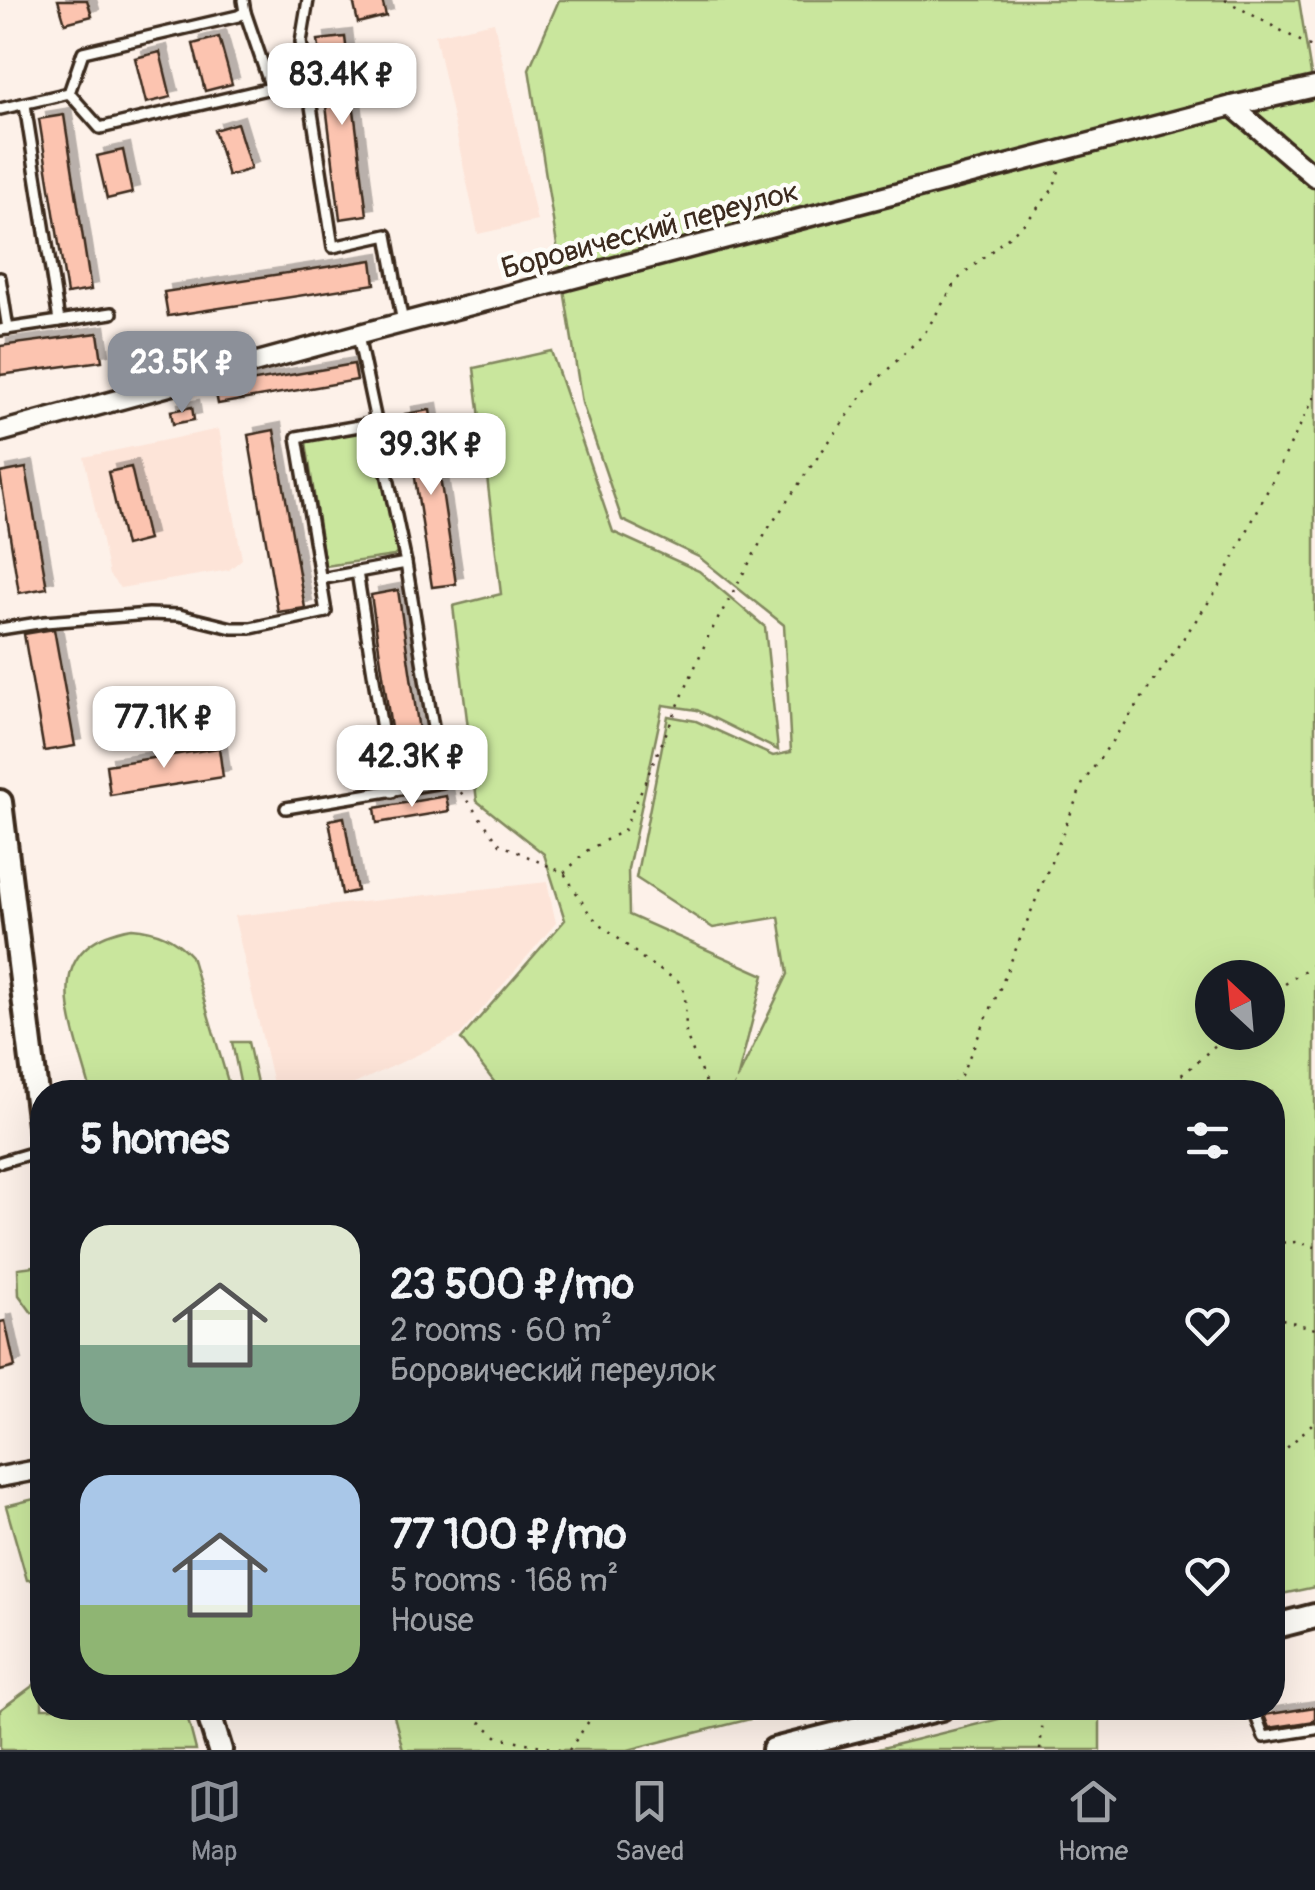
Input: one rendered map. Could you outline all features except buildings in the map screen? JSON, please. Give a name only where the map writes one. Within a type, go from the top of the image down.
[{"type":"street","name":"Боровический переулок","points":[[0,432],[403,323],[1315,87]]},
{"type":"street","points":[[1232,106],[1315,177]]},
{"type":"street","points":[[0,802],[34,1080]]},
{"type":"street","points":[[0,1477],[30,1471]]},
{"type":"street","points":[[1285,1624],[1315,1616]]},
{"type":"street","points":[[211,1720],[220,1750]]},
{"type":"street","points":[[774,1750],[893,1720]]},
{"type":"lane","points":[[242,0],[271,88]]},
{"type":"lane","points":[[308,0],[301,42],[333,247],[387,235],[403,323]]},
{"type":"lane","points":[[69,92],[84,52],[245,12]]},
{"type":"lane","points":[[69,92],[100,128],[271,88],[308,88]]},
{"type":"lane","points":[[0,109],[69,92]]},
{"type":"lane","points":[[25,105],[59,322]]},
{"type":"lane","points":[[0,278],[4,330],[112,314]]},
{"type":"lane","points":[[286,808],[442,782],[406,563],[358,336]]},
{"type":"lane","points":[[0,629],[149,614],[193,618],[232,628],[276,624],[326,612],[297,437],[376,422]]},
{"type":"lane","points":[[320,579],[406,563]]},
{"type":"lane","points":[[356,572],[392,792]]},
{"type":"lane","points":[[2,1162],[30,1154]]},
{"type":"lane","points":[[1258,1720],[1264,1738],[1315,1729]]},
{"type":"path","points":[[1225,0],[1315,50]]},
{"type":"path","points":[[564,874],[588,850],[624,830],[708,637],[768,529],[812,465],[865,392],[924,334],[957,280],[1027,222],[1052,189],[1066,150]]},
{"type":"path","points":[[956,1080],[1002,986],[1083,783],[1219,587],[1315,396]]},
{"type":"path","points":[[442,782],[460,790],[500,844],[564,874],[591,916],[678,982],[685,993],[686,1035],[704,1080]]},
{"type":"path","points":[[1285,984],[1315,962]]},
{"type":"path","points":[[1174,1080],[1210,1050]]},
{"type":"path","points":[[1285,1242],[1315,1246]]},
{"type":"path","points":[[1285,1320],[1315,1329]]},
{"type":"path","points":[[1285,1450],[1315,1421]]},
{"type":"path","points":[[478,1720],[498,1738],[560,1750]]},
{"type":"path","points":[[569,1750],[590,1720]]},
{"type":"path","points":[[1040,1750],[1043,1720]]},
{"type":"shaded area","points":[[494,22],[537,221],[478,234],[435,35]]},
{"type":"shaded area","points":[[219,429],[242,559],[229,570],[120,588],[109,575],[84,457]]},
{"type":"shaded area","points":[[547,882],[556,923],[460,1035],[363,1080],[272,1080],[234,916]]},
{"type":"green space","points":[[559,0],[1299,0],[1315,99],[1315,1587],[1285,1593],[1285,1080],[737,1080],[788,974],[779,917],[713,928],[636,878],[668,716],[696,721],[773,756],[791,752],[784,625],[699,557],[622,520],[582,403],[529,69]]},
{"type":"green space","points":[[551,351],[613,532],[699,571],[765,627],[778,750],[697,710],[663,705],[628,869],[629,915],[764,975],[737,1080],[493,1080],[461,1039],[565,920],[544,854],[477,801],[453,606],[501,594],[474,368]]},
{"type":"green space","points":[[375,429],[400,551],[394,556],[325,566],[306,442]]},
{"type":"green space","points":[[132,928],[149,931],[178,944],[191,956],[227,1080],[87,1080],[68,992],[71,970],[82,952],[101,937]]},
{"type":"green space","points":[[232,1042],[248,1042],[256,1080],[240,1080]]},
{"type":"green space","points":[[30,1266],[30,1310],[19,1295],[18,1268]]},
{"type":"green space","points":[[30,1500],[30,1580],[27,1580],[6,1506]]},
{"type":"green space","points":[[30,1688],[30,1720],[188,1720],[196,1750],[0,1750],[0,1710]]},
{"type":"green space","points":[[395,1720],[747,1720],[628,1750],[403,1750]]},
{"type":"green space","points":[[995,1720],[1100,1720],[1100,1750],[874,1750]]}]
